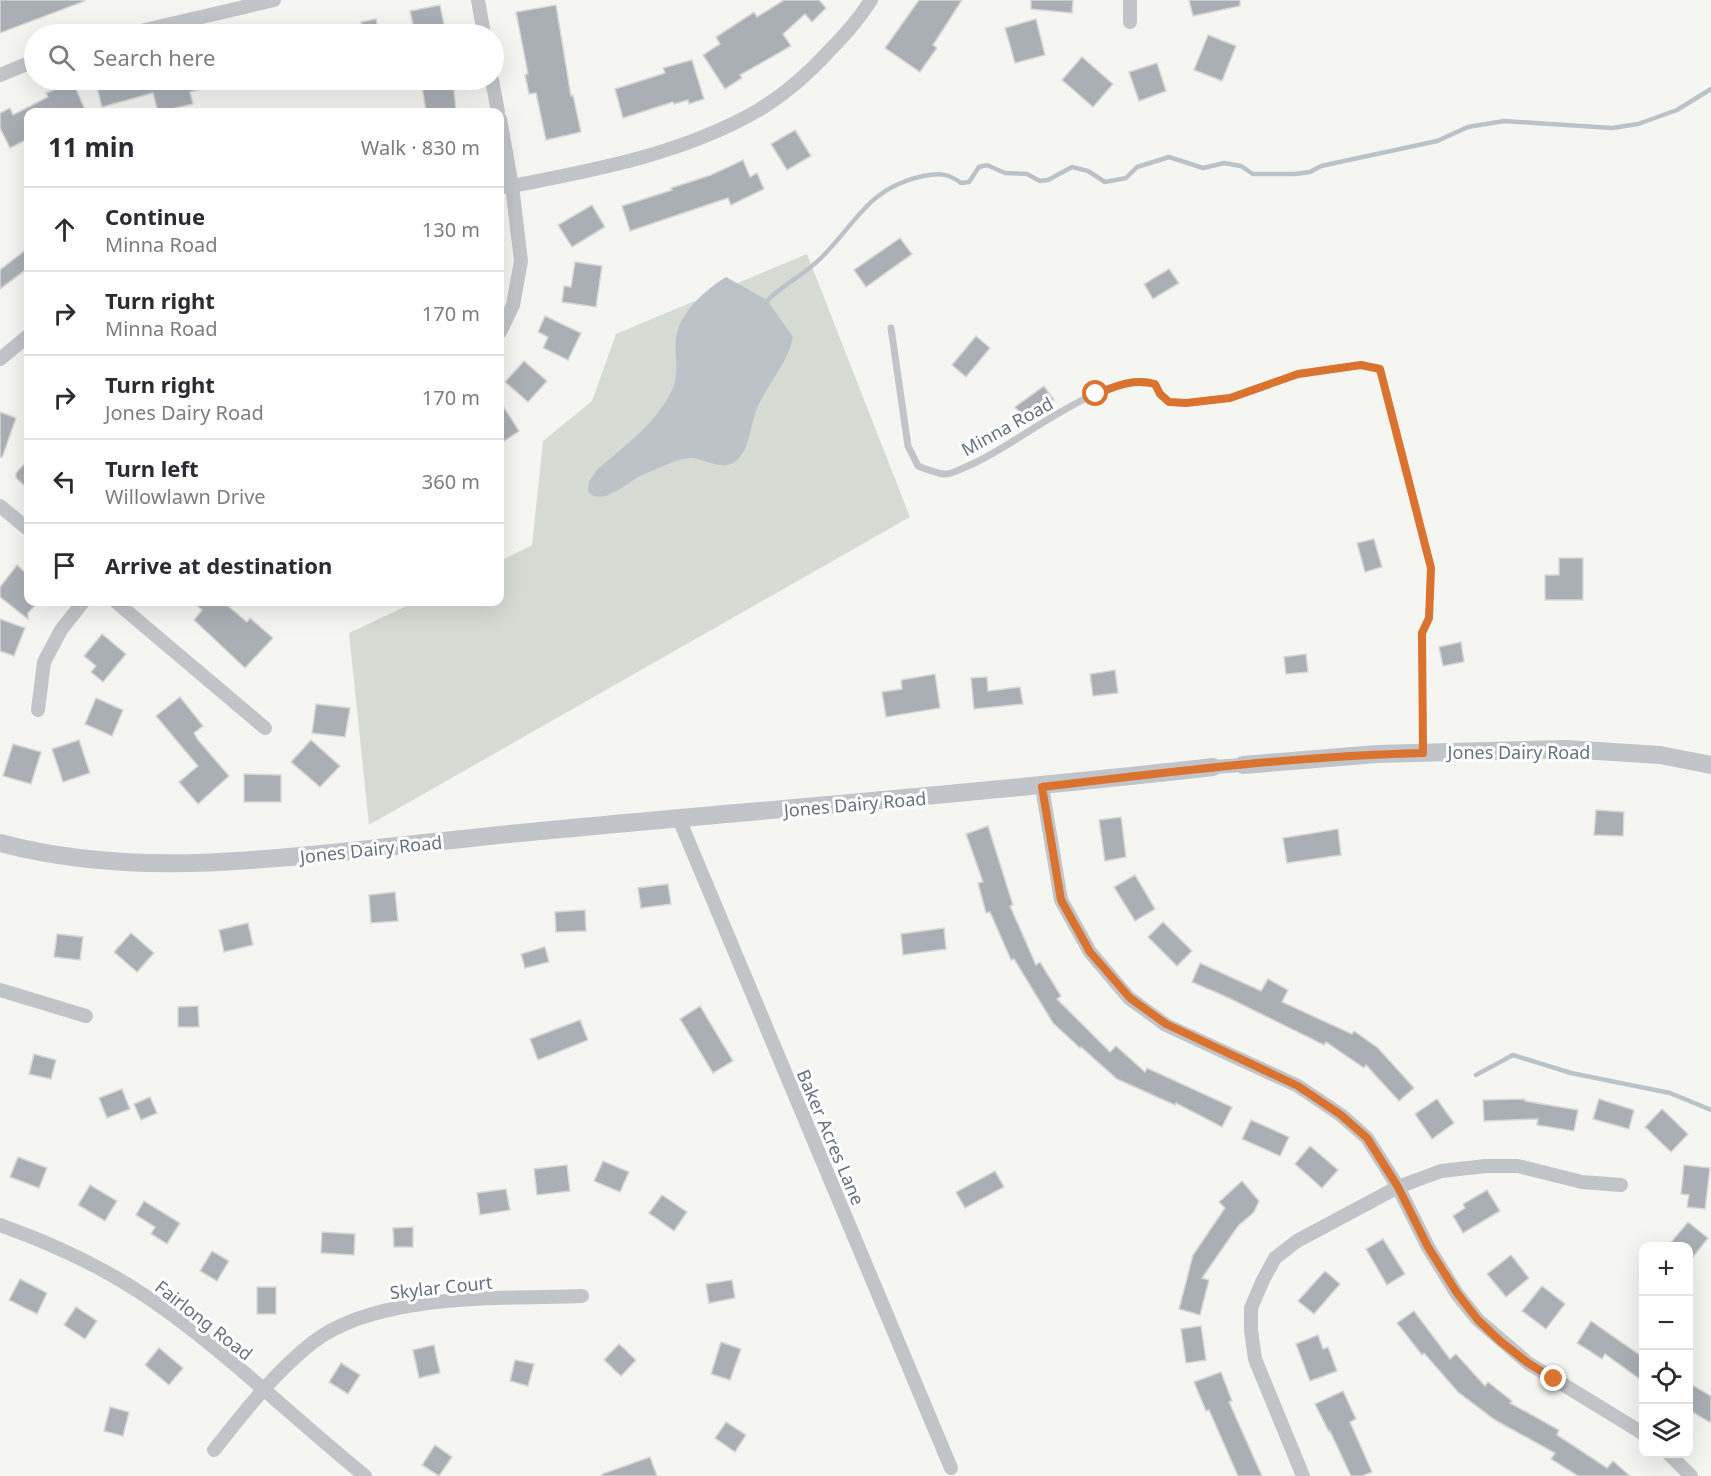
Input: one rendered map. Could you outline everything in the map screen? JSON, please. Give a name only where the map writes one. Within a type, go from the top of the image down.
[{"type":"street","points":[[171,24],[274,0]]},
{"type":"street","points":[[478,0],[482,24]]},
{"type":"street","points":[[506,187],[608,168],[701,137],[757,111],[807,75],[859,20],[871,0]]},
{"type":"street","points":[[1130,0],[1130,22]]},
{"type":"street","points":[[0,75],[24,65]]},
{"type":"street","points":[[494,90],[497,108]]},
{"type":"street","points":[[504,164],[506,187],[521,261],[513,305],[504,324]]},
{"type":"street","points":[[0,359],[24,339]]},
{"type":"street","points":[[0,506],[24,526]]},
{"type":"street","points":[[38,710],[44,662],[61,630],[80,606]]},
{"type":"street","points":[[121,606],[265,728]]},
{"type":"street","name":"Jones Dairy Road","points":[[0,843],[100,862],[188,864],[289,857],[530,832],[1042,787],[1213,767],[1377,754],[1566,749],[1660,755],[1711,765]]},
{"type":"street","points":[[1042,787],[1061,900],[1090,952],[1130,998],[1166,1024],[1298,1086],[1341,1115],[1367,1138],[1398,1187],[1428,1247],[1457,1293],[1478,1320],[1528,1363],[1639,1431]]},
{"type":"street","name":"Baker Acres Lane","points":[[678,819],[951,1468]]},
{"type":"street","points":[[0,990],[86,1016]]},
{"type":"street","points":[[1303,1476],[1255,1359],[1251,1330],[1251,1308],[1275,1258],[1297,1241],[1398,1187],[1441,1171],[1486,1166],[1518,1166],[1582,1182],[1621,1185]]},
{"type":"street","name":"Fairlong Road","points":[[0,1225],[42,1240],[83,1260],[146,1297],[214,1348],[365,1476]]},
{"type":"street","name":"Skylar Court","points":[[214,1450],[262,1389],[313,1342],[350,1320],[394,1308],[464,1300],[582,1296]]},
{"type":"street","points":[[1673,1458],[1691,1476]]},
{"type":"lane","name":"Minna Road","points":[[891,328],[908,447],[918,466],[946,475],[983,460],[1044,422],[1096,394],[1125,382],[1144,381],[1155,384],[1160,394],[1169,402],[1186,403],[1230,398],[1298,374],[1361,365],[1380,369],[1431,568],[1429,618],[1422,633],[1423,753]]},
{"type":"shaded area","points":[[807,254],[910,517],[369,825],[349,633],[406,606],[504,606],[504,559],[532,545],[543,441],[592,401],[616,334]]},
{"type":"shaded area","points":[[726,277],[767,300],[793,337],[787,356],[756,411],[749,438],[741,456],[731,464],[725,465],[692,458],[680,460],[640,476],[607,495],[594,496],[588,492],[589,481],[597,470],[649,423],[666,402],[672,390],[676,371],[676,339],[682,320],[702,295]]},
{"type":"building","points":[[0,0],[84,0],[85,1],[0,33]]},
{"type":"building","points":[[784,0],[819,0],[826,8],[812,22],[805,14],[783,34],[791,46],[740,75],[742,78],[725,89],[703,55],[720,44],[716,37],[754,12],[757,17]]},
{"type":"building","points":[[919,0],[962,0],[933,45],[937,48],[920,72],[885,48]]},
{"type":"building","points":[[1031,0],[1073,0],[1072,13],[1031,9]]},
{"type":"building","points":[[1189,0],[1240,0],[1240,6],[1193,16]]},
{"type":"building","points":[[440,5],[444,24],[413,24],[410,11]]},
{"type":"building","points":[[556,5],[571,96],[573,95],[581,132],[546,140],[536,93],[529,94],[525,75],[528,74],[516,12]]},
{"type":"building","points":[[376,19],[377,24],[362,24],[361,22]]},
{"type":"building","points":[[1036,19],[1045,55],[1015,63],[1005,28]]},
{"type":"building","points":[[1208,35],[1236,46],[1222,81],[1194,70]]},
{"type":"building","points":[[1082,57],[1113,84],[1093,107],[1062,80]]},
{"type":"building","points":[[692,60],[704,99],[689,104],[688,100],[674,104],[673,102],[623,118],[615,89],[665,73],[663,68]]},
{"type":"building","points":[[1157,63],[1166,91],[1139,101],[1129,72]]},
{"type":"building","points":[[53,90],[76,90],[84,108],[27,108],[48,97],[46,93]]},
{"type":"building","points":[[98,90],[198,90],[190,92],[193,104],[176,108],[157,108],[153,93],[102,107]]},
{"type":"building","points":[[423,90],[454,90],[456,108],[425,108]]},
{"type":"building","points":[[10,108],[13,115],[24,109],[24,141],[10,148],[0,128],[0,113]]},
{"type":"building","points":[[795,130],[811,156],[787,170],[771,144]]},
{"type":"building","points":[[743,160],[750,177],[757,173],[764,189],[731,205],[728,198],[630,231],[622,206],[672,190],[671,188],[711,175]]},
{"type":"building","points":[[592,205],[605,227],[572,247],[558,225]]},
{"type":"building","points":[[900,238],[912,254],[866,287],[854,270]]},
{"type":"building","points":[[24,251],[24,271],[0,289],[0,270]]},
{"type":"building","points":[[575,262],[602,266],[596,307],[562,302],[564,286],[571,287]]},
{"type":"building","points":[[1169,269],[1179,283],[1153,299],[1144,284]]},
{"type":"building","points":[[545,316],[581,333],[568,360],[543,348],[548,337],[538,332]]},
{"type":"building","points":[[976,336],[990,348],[966,377],[952,365]]},
{"type":"building","points":[[524,361],[547,381],[528,402],[505,382]]},
{"type":"building","points":[[1044,386],[1054,400],[1026,421],[1015,407]]},
{"type":"building","points":[[504,407],[519,431],[504,441]]},
{"type":"building","points":[[0,412],[16,418],[2,458],[0,457]]},
{"type":"building","points":[[24,464],[24,485],[16,478],[16,473]]},
{"type":"building","points":[[1374,539],[1382,567],[1365,572],[1357,543]]},
{"type":"building","points":[[1559,558],[1583,558],[1583,600],[1545,600],[1545,575],[1559,575]]},
{"type":"building","points":[[17,565],[24,571],[24,606],[34,606],[28,613],[28,619],[0,597],[0,587]]},
{"type":"building","points":[[198,606],[228,606],[247,622],[250,618],[273,638],[245,668],[194,620],[202,610]]},
{"type":"building","points":[[0,619],[25,628],[14,656],[0,651]]},
{"type":"building","points":[[102,634],[126,654],[103,682],[91,672],[96,666],[84,656]]},
{"type":"building","points":[[1461,642],[1464,662],[1443,666],[1439,647]]},
{"type":"building","points":[[1306,654],[1308,672],[1286,674],[1284,657]]},
{"type":"building","points":[[1115,670],[1118,693],[1093,696],[1090,674]]},
{"type":"building","points":[[935,674],[940,708],[886,717],[882,692],[902,689],[901,680]]},
{"type":"building","points":[[987,677],[988,691],[1020,687],[1023,704],[974,709],[971,678]]},
{"type":"building","points":[[180,697],[203,726],[194,733],[198,740],[229,776],[198,804],[179,782],[198,766],[156,716]]},
{"type":"building","points":[[96,698],[123,710],[112,736],[85,724]]},
{"type":"building","points":[[316,704],[350,708],[345,737],[312,733]]},
{"type":"building","points":[[79,740],[90,773],[63,782],[52,749]]},
{"type":"building","points":[[311,740],[340,766],[320,787],[291,762]]},
{"type":"building","points":[[13,744],[41,752],[31,784],[3,776]]},
{"type":"building","points":[[244,774],[281,775],[281,802],[244,802]]},
{"type":"building","points":[[1596,810],[1624,812],[1623,836],[1594,835]]},
{"type":"building","points":[[1121,817],[1126,857],[1105,861],[1099,820]]},
{"type":"building","points":[[988,826],[1013,905],[1010,906],[1036,965],[1040,962],[1061,996],[1057,999],[1110,1052],[1116,1046],[1145,1072],[1147,1068],[1232,1107],[1222,1127],[1176,1103],[1175,1105],[1117,1079],[1053,1023],[1014,959],[1011,960],[990,912],[986,913],[978,883],[983,882],[966,834]]},
{"type":"building","points":[[1338,829],[1341,855],[1287,863],[1283,838]]},
{"type":"building","points":[[1135,875],[1155,909],[1135,921],[1114,887]]},
{"type":"building","points":[[668,884],[671,904],[641,908],[638,888]]},
{"type":"building","points":[[395,892],[398,921],[371,923],[369,895]]},
{"type":"building","points":[[585,910],[586,931],[556,932],[555,912]]},
{"type":"building","points":[[1163,922],[1192,951],[1177,966],[1148,937]]},
{"type":"building","points":[[248,923],[253,945],[224,952],[219,930]]},
{"type":"building","points":[[944,928],[946,949],[903,955],[901,934]]},
{"type":"building","points":[[131,933],[154,953],[137,972],[114,952]]},
{"type":"building","points":[[57,934],[83,937],[80,960],[54,957]]},
{"type":"building","points":[[545,947],[549,962],[525,968],[521,954]]},
{"type":"building","points":[[1200,963],[1261,991],[1268,979],[1288,990],[1282,1002],[1352,1034],[1354,1031],[1378,1048],[1414,1088],[1399,1101],[1366,1065],[1364,1068],[1326,1042],[1324,1045],[1192,982]]},
{"type":"building","points":[[198,1006],[199,1027],[178,1027],[178,1007]]},
{"type":"building","points":[[700,1006],[733,1061],[713,1073],[680,1019]]},
{"type":"building","points":[[580,1020],[588,1040],[538,1060],[530,1039]]},
{"type":"building","points":[[34,1054],[56,1060],[51,1079],[29,1074]]},
{"type":"building","points":[[122,1089],[130,1109],[107,1118],[99,1098]]},
{"type":"building","points":[[150,1097],[157,1113],[141,1120],[134,1104]]},
{"type":"building","points":[[1437,1099],[1454,1123],[1432,1139],[1415,1114]]},
{"type":"building","points":[[1525,1099],[1525,1101],[1578,1110],[1574,1131],[1537,1125],[1538,1119],[1484,1121],[1483,1100]]},
{"type":"building","points":[[1599,1099],[1634,1110],[1629,1129],[1593,1119]]},
{"type":"building","points":[[1662,1109],[1688,1134],[1671,1152],[1645,1127]]},
{"type":"building","points":[[1251,1120],[1289,1137],[1280,1156],[1242,1139]]},
{"type":"building","points":[[1310,1146],[1338,1170],[1322,1188],[1295,1164]]},
{"type":"building","points":[[18,1157],[47,1168],[39,1188],[10,1177]]},
{"type":"building","points":[[603,1161],[629,1172],[620,1192],[594,1181]]},
{"type":"building","points":[[567,1165],[570,1191],[537,1195],[534,1169]]},
{"type":"building","points":[[1684,1165],[1710,1168],[1705,1209],[1687,1207],[1689,1195],[1681,1194]]},
{"type":"building","points":[[995,1171],[1004,1187],[965,1208],[956,1192]]},
{"type":"building","points":[[1242,1181],[1259,1201],[1254,1212],[1238,1226],[1202,1278],[1209,1280],[1200,1315],[1179,1309],[1193,1255],[1225,1208],[1219,1202]]},
{"type":"building","points":[[90,1185],[117,1201],[105,1221],[78,1205]]},
{"type":"building","points":[[506,1189],[510,1210],[480,1215],[477,1193]]},
{"type":"building","points":[[1487,1190],[1500,1211],[1463,1233],[1453,1216],[1465,1208],[1463,1204]]},
{"type":"building","points":[[662,1195],[687,1212],[674,1231],[649,1213]]},
{"type":"building","points":[[144,1201],[180,1223],[167,1244],[151,1234],[155,1227],[136,1215]]},
{"type":"building","points":[[1688,1222],[1708,1238],[1693,1257],[1693,1242],[1671,1242]]},
{"type":"building","points":[[413,1227],[413,1247],[394,1247],[393,1228]]},
{"type":"building","points":[[322,1232],[355,1234],[354,1255],[321,1253]]},
{"type":"building","points":[[1383,1239],[1405,1274],[1387,1285],[1366,1249]]},
{"type":"building","points":[[212,1251],[229,1261],[217,1281],[200,1271]]},
{"type":"building","points":[[1511,1255],[1529,1278],[1506,1297],[1487,1274]]},
{"type":"building","points":[[1325,1271],[1340,1284],[1314,1314],[1298,1301]]},
{"type":"building","points":[[20,1279],[47,1293],[37,1314],[9,1300]]},
{"type":"building","points":[[732,1280],[735,1298],[709,1303],[706,1284]]},
{"type":"building","points":[[1542,1286],[1565,1304],[1546,1329],[1522,1311]]},
{"type":"building","points":[[257,1287],[276,1287],[276,1314],[257,1314]]},
{"type":"building","points":[[76,1307],[97,1321],[85,1339],[64,1325]]},
{"type":"building","points":[[1414,1311],[1450,1359],[1456,1354],[1485,1386],[1488,1382],[1512,1401],[1510,1403],[1559,1430],[1557,1435],[1607,1468],[1613,1461],[1630,1476],[1578,1476],[1551,1459],[1555,1453],[1495,1420],[1458,1392],[1424,1353],[1422,1355],[1397,1323]]},
{"type":"building","points":[[1591,1321],[1639,1355],[1639,1378],[1605,1354],[1602,1359],[1577,1343]]},
{"type":"building","points":[[1201,1326],[1206,1360],[1186,1363],[1181,1329]]},
{"type":"building","points":[[1318,1335],[1323,1349],[1328,1347],[1337,1371],[1310,1381],[1296,1344]]},
{"type":"building","points":[[721,1342],[741,1349],[730,1380],[711,1374]]},
{"type":"building","points":[[619,1344],[636,1360],[621,1376],[604,1360]]},
{"type":"building","points":[[434,1345],[440,1373],[419,1378],[413,1350]]},
{"type":"building","points":[[159,1348],[183,1368],[169,1385],[145,1365]]},
{"type":"building","points":[[515,1360],[534,1364],[528,1386],[510,1381]]},
{"type":"building","points":[[341,1363],[360,1375],[348,1394],[329,1382]]},
{"type":"building","points":[[1221,1372],[1232,1401],[1229,1402],[1262,1476],[1238,1476],[1194,1382]]},
{"type":"building","points":[[1693,1385],[1711,1396],[1711,1423],[1693,1412]]},
{"type":"building","points":[[1343,1391],[1356,1419],[1350,1422],[1372,1472],[1362,1476],[1351,1476],[1315,1404]]},
{"type":"building","points":[[110,1407],[129,1412],[123,1436],[104,1431]]},
{"type":"building","points":[[726,1422],[746,1435],[735,1452],[715,1438]]},
{"type":"building","points":[[435,1445],[452,1457],[439,1476],[422,1465]]},
{"type":"building","points":[[650,1457],[657,1476],[602,1476],[602,1474]]},
{"type":"waterway","points":[[765,303],[815,263],[876,197],[904,181],[923,176],[943,175],[952,177],[961,183],[969,182],[979,167],[987,165],[1005,173],[1027,174],[1040,181],[1048,180],[1072,167],[1088,171],[1105,182],[1126,178],[1137,167],[1169,157],[1203,168],[1224,163],[1241,166],[1253,174],[1295,174],[1310,172],[1321,166],[1437,141],[1468,127],[1504,121],[1612,128],[1638,124],[1677,110],[1711,89]]},
{"type":"waterway","points":[[1476,1075],[1513,1055],[1571,1073],[1670,1093],[1711,1110]]},
{"type":"route","points":[[1096,394],[1125,382],[1144,381],[1155,384],[1160,394],[1169,402],[1186,403],[1230,398],[1298,374],[1361,365],[1380,369],[1431,568],[1429,618],[1422,633],[1423,753],[1377,754],[1216,767],[1042,787],[1050,840],[1061,900],[1090,952],[1130,998],[1166,1024],[1298,1086],[1341,1115],[1367,1138],[1398,1187],[1428,1247],[1457,1293],[1478,1320],[1500,1341],[1528,1363],[1554,1379]]}]
